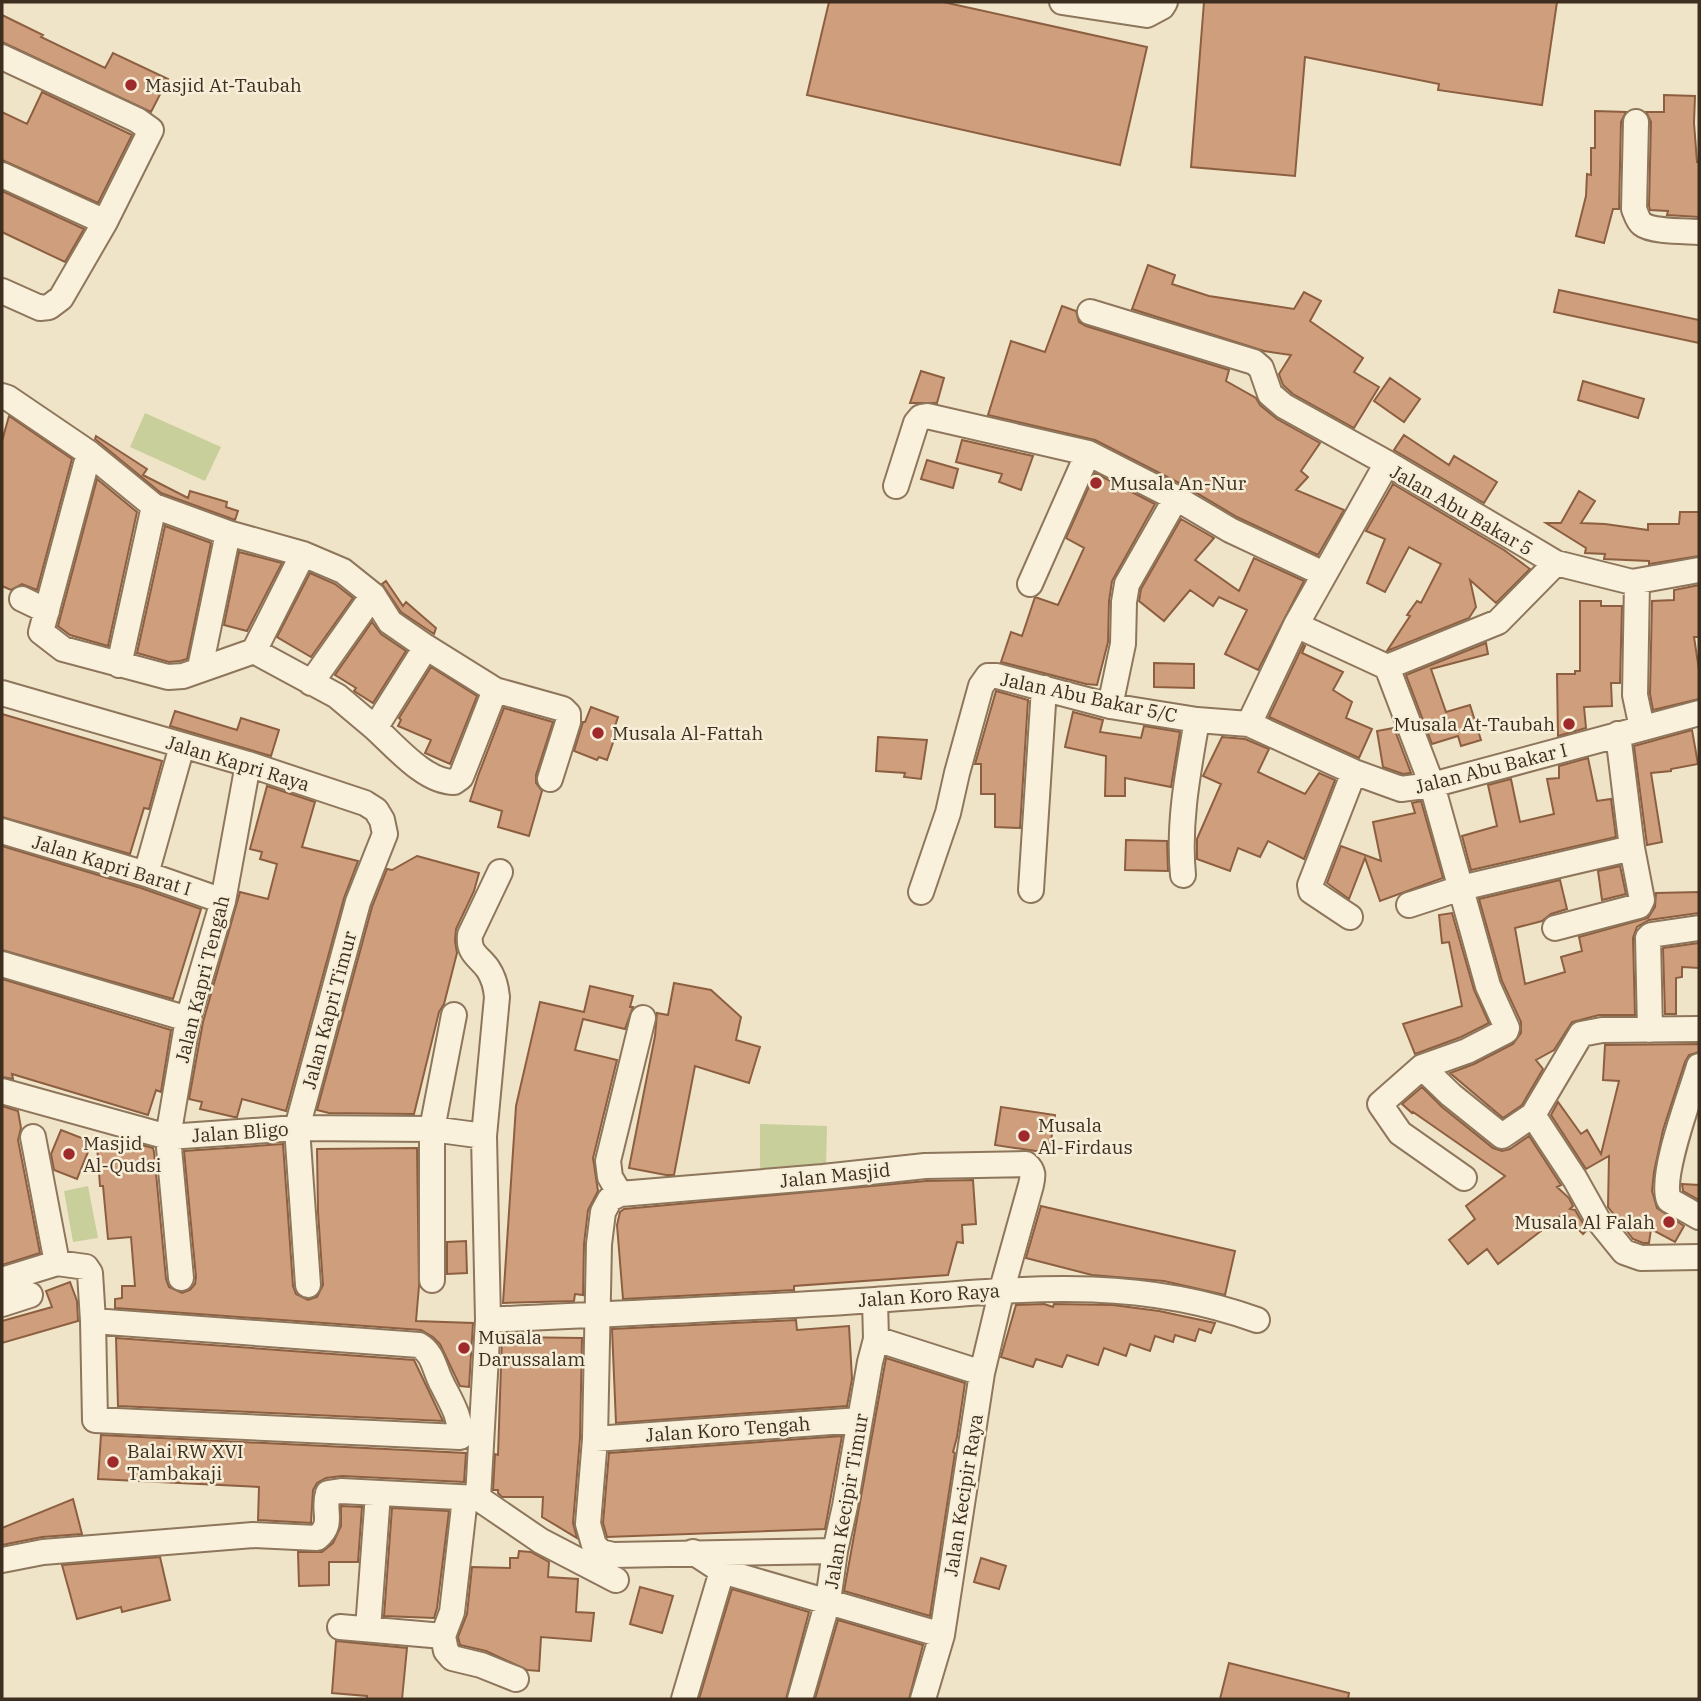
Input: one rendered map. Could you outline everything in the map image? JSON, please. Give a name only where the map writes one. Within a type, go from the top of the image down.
[{"type":"street","points":[[1062,2],[1147,15],[1162,7],[1165,2]]},
{"type":"street","points":[[2,57],[137,120],[151,130],[105,222],[61,298],[49,307],[40,308],[2,291]]},
{"type":"street","points":[[1636,122],[1634,209],[1637,217],[1642,224],[1653,228],[1699,232]]},
{"type":"street","points":[[2,176],[105,222]]},
{"type":"street","points":[[1090,312],[1254,362],[1261,368],[1270,394],[1284,406],[1387,463]]},
{"type":"street","points":[[4,405],[89,453],[154,506],[228,533],[303,554],[343,571],[373,595],[390,622],[426,647],[495,690],[563,709],[568,714],[568,722],[550,779]]},
{"type":"street","points":[[896,486],[916,423],[920,417],[927,416],[1088,453],[1230,530],[1324,574]]},
{"type":"street","points":[[89,453],[41,632],[62,649],[168,677],[183,676],[200,668],[254,652],[337,696],[404,756],[436,778],[454,782],[461,777],[495,690]]},
{"type":"street","points":[[1030,584],[1088,453]]},
{"type":"street","name":"Jalan Abu Bakar 5","points":[[1249,724],[1296,625],[1387,463],[1556,563],[1637,582],[1699,570]]},
{"type":"street","points":[[1110,706],[1123,644],[1127,584],[1175,498]]},
{"type":"street","points":[[119,665],[154,506]]},
{"type":"street","points":[[200,668],[228,533]]},
{"type":"street","points":[[254,652],[303,554]]},
{"type":"street","points":[[1387,667],[1498,622],[1556,563]]},
{"type":"street","points":[[1637,582],[1635,695],[1642,728]]},
{"type":"street","points":[[311,683],[373,595]]},
{"type":"street","points":[[22,599],[47,611]]},
{"type":"street","points":[[1296,625],[1387,667],[1432,785],[1488,986],[1507,1030],[1467,1051],[1422,1067],[1381,1101],[1381,1107],[1400,1133],[1464,1178]]},
{"type":"street","points":[[375,728],[426,647]]},
{"type":"street","name":"Jalan Abu Bakar 5/C","points":[[921,892],[948,813],[984,680],[988,676],[998,676],[1110,706],[1197,720],[1249,724]]},
{"type":"street","points":[[1031,890],[1044,688]]},
{"type":"street","name":"Jalan Kapri Raya","points":[[2,693],[248,764],[365,803],[376,810],[383,820],[385,834],[358,902]]},
{"type":"street","name":"Jalan Abu Bakar I","points":[[1249,724],[1354,772],[1401,789],[1432,785],[1699,713]]},
{"type":"street","points":[[1183,875],[1180,848],[1182,815],[1197,720]]},
{"type":"street","points":[[1555,928],[1640,906],[1642,900],[1632,848],[1618,734]]},
{"type":"street","points":[[146,874],[182,746]]},
{"type":"street","name":"Jalan Kapri Tengah","points":[[181,1278],[167,1137],[188,1019],[223,901],[248,764]]},
{"type":"street","points":[[1350,917],[1311,891],[1310,885],[1354,772]]},
{"type":"street","name":"Jalan Kapri Barat I","points":[[2,831],[146,874],[223,901]]},
{"type":"street","points":[[1409,905],[1461,888],[1632,848]]},
{"type":"street","points":[[500,872],[469,942],[473,955],[486,967],[496,983],[497,997],[484,1136],[488,1308],[472,1498],[452,1612],[443,1636],[446,1651],[452,1657],[516,1679]]},
{"type":"street","name":"Jalan Kapri Timur","points":[[308,1285],[298,1128],[358,902]]},
{"type":"street","points":[[1650,1030],[1648,938],[1651,935],[1699,928]]},
{"type":"street","points":[[2,964],[188,1019]]},
{"type":"street","points":[[432,1280],[432,1129],[454,1015]]},
{"type":"street","points":[[643,1018],[608,1161],[610,1177],[620,1194],[610,1199],[603,1212],[599,1244],[595,1438],[588,1524],[594,1545],[601,1552],[613,1555],[835,1551]]},
{"type":"street","points":[[1422,1067],[1451,1095],[1502,1136],[1533,1115],[1581,1034],[1602,1030],[1699,1029]]},
{"type":"street","points":[[1699,1066],[1667,1173],[1667,1195],[1669,1200],[1699,1217]]},
{"type":"street","name":"Jalan Bligo","points":[[2,1091],[167,1137],[298,1128],[432,1129],[484,1136]]},
{"type":"street","points":[[1533,1115],[1598,1220],[1624,1252],[1641,1258],[1699,1257]]},
{"type":"street","points":[[33,1137],[57,1263]]},
{"type":"street","name":"Jalan Masjid","points":[[620,1194],[925,1166],[1026,1164],[1033,1175],[1031,1185]]},
{"type":"street","name":"Jalan Kecipir Raya","points":[[923,1699],[942,1635],[982,1373],[1031,1185]]},
{"type":"street","points":[[2,1280],[57,1263],[86,1267],[90,1273],[95,1420],[460,1437],[460,1425],[450,1395],[440,1380],[430,1354],[419,1345],[93,1321]]},
{"type":"street","name":"Jalan Koro Raya","points":[[488,1308],[597,1314],[1055,1288],[1129,1290],[1220,1307],[1257,1320]]},
{"type":"street","points":[[2,1304],[30,1295]]},
{"type":"street","name":"Jalan Kecipir Timur","points":[[800,1699],[828,1601],[835,1551],[876,1339],[875,1300]]},
{"type":"street","points":[[876,1339],[982,1373]]},
{"type":"street","name":"Jalan Koro Tengah","points":[[595,1438],[860,1420]]},
{"type":"street","points":[[2,1560],[43,1552],[253,1535],[317,1538],[328,1524],[325,1502],[328,1493],[341,1491],[472,1498],[541,1541],[616,1580]]},
{"type":"street","points":[[368,1629],[378,1494]]},
{"type":"street","points":[[693,1552],[722,1571],[942,1635]]},
{"type":"street","points":[[684,1699],[722,1571]]},
{"type":"street","points":[[340,1627],[443,1636]]},
{"type":"green space","points":[[145,413],[221,447],[205,481],[130,447]]},
{"type":"green space","points":[[760,1124],[827,1126],[826,1170],[760,1169]]},
{"type":"green space","points":[[88,1186],[98,1238],[73,1242],[64,1191]]},
{"type":"building","points":[[829,2],[943,2],[1147,47],[1120,165],[807,95]]},
{"type":"building","points":[[1204,2],[1557,2],[1542,105],[1438,90],[1439,84],[1305,57],[1295,176],[1191,167]]},
{"type":"building","points":[[2,15],[105,68],[113,53],[168,79],[151,112],[2,42]]},
{"type":"building","points":[[42,92],[132,135],[98,203],[2,160],[2,112],[27,124]]},
{"type":"building","points":[[1664,95],[1695,96],[1699,217],[1667,215],[1668,211],[1650,210],[1651,122],[1646,112],[1664,112]]},
{"type":"building","points":[[1595,111],[1626,112],[1621,122],[1619,209],[1613,209],[1604,243],[1576,236],[1586,196],[1587,174],[1591,175],[1591,148],[1595,148]]},
{"type":"building","points":[[2,191],[84,229],[65,262],[2,232]]},
{"type":"building","points":[[1148,265],[1175,275],[1172,284],[1209,296],[1294,309],[1304,292],[1321,301],[1310,321],[1363,358],[1354,372],[1379,387],[1354,428],[1293,394],[1283,385],[1279,374],[1291,355],[1264,351],[1132,309]]},
{"type":"building","points":[[1559,290],[1699,320],[1699,343],[1554,312]]},
{"type":"building","points":[[1062,306],[1076,311],[1079,322],[1086,326],[1229,370],[1226,381],[1256,398],[1260,405],[1277,419],[1320,443],[1301,471],[1308,477],[1296,490],[1344,510],[1318,555],[1237,517],[1183,485],[1095,440],[988,415],[1011,341],[1045,352]]},
{"type":"building","points":[[921,371],[944,378],[937,403],[910,403]]},
{"type":"building","points":[[1390,378],[1420,399],[1404,422],[1374,401]]},
{"type":"building","points":[[1583,381],[1644,399],[1638,418],[1578,400]]},
{"type":"building","points":[[9,416],[72,459],[37,590],[22,584],[11,590],[2,586],[2,441]]},
{"type":"building","points":[[1404,435],[1449,465],[1454,456],[1497,482],[1484,503],[1394,450]]},
{"type":"building","points":[[96,436],[147,469],[143,475],[188,498],[190,491],[227,502],[226,507],[238,511],[235,520],[161,493],[95,439]]},
{"type":"building","points":[[962,440],[1033,456],[1021,490],[999,482],[1002,474],[956,462]]},
{"type":"building","points":[[927,460],[958,469],[953,488],[921,479]]},
{"type":"building","points":[[1095,473],[1155,504],[1112,581],[1108,642],[1097,685],[1001,662],[1011,632],[1022,636],[1035,597],[1058,605],[1084,548],[1066,538]]},
{"type":"building","points":[[97,479],[137,512],[108,646],[70,635],[58,626]]},
{"type":"building","points":[[1393,484],[1504,550],[1530,569],[1496,603],[1470,580],[1476,607],[1469,618],[1387,651],[1410,616],[1407,615],[1417,601],[1421,603],[1441,564],[1409,547],[1385,592],[1367,583],[1385,539],[1366,531]]},
{"type":"building","points":[[1579,491],[1595,501],[1581,523],[1648,530],[1648,524],[1679,524],[1680,512],[1699,512],[1699,556],[1649,564],[1649,561],[1604,559],[1605,554],[1585,553],[1586,548],[1546,523],[1561,523]]},
{"type":"building","points":[[1181,519],[1214,538],[1195,560],[1239,591],[1254,558],[1304,581],[1258,670],[1225,654],[1247,610],[1219,597],[1213,606],[1190,590],[1164,621],[1139,601],[1141,589]]},
{"type":"building","points":[[165,526],[211,543],[187,659],[169,662],[137,653]]},
{"type":"building","points":[[239,552],[282,563],[247,631],[224,625]]},
{"type":"building","points":[[310,573],[335,584],[353,598],[311,657],[277,637]]},
{"type":"building","points":[[386,581],[403,606],[406,602],[436,628],[434,634],[401,612],[382,584]]},
{"type":"building","points":[[1699,585],[1699,637],[1694,637],[1699,670],[1699,699],[1653,710],[1650,694],[1652,601],[1674,600],[1674,590]]},
{"type":"building","points":[[1580,601],[1601,601],[1601,606],[1622,606],[1620,683],[1611,683],[1612,706],[1584,707],[1586,728],[1558,736],[1557,674],[1575,674],[1575,671],[1580,671]]},
{"type":"building","points":[[372,622],[381,634],[406,651],[373,703],[335,675]]},
{"type":"building","points":[[1486,643],[1488,654],[1431,669],[1446,712],[1470,705],[1481,740],[1461,746],[1458,736],[1432,744],[1406,675]]},
{"type":"building","points":[[1303,645],[1305,646],[1302,653],[1343,672],[1333,690],[1352,702],[1346,718],[1372,729],[1359,758],[1269,717]]},
{"type":"building","points":[[1154,663],[1194,664],[1194,688],[1154,687]]},
{"type":"building","points":[[431,667],[477,696],[450,764],[425,753],[431,740],[398,726],[401,720],[399,718]]},
{"type":"building","points":[[996,691],[1028,700],[1020,828],[995,827],[995,794],[981,794],[981,764],[975,764]]},
{"type":"building","name":"Musala Al-Fattah","points":[[591,707],[618,717],[613,732],[616,734],[607,760],[599,757],[597,760],[574,751]]},
{"type":"building","points":[[504,708],[553,722],[536,775],[536,783],[542,791],[529,836],[498,827],[502,811],[470,801]]},
{"type":"building","points":[[175,711],[237,730],[241,718],[279,730],[271,756],[170,726]]},
{"type":"building","points":[[1073,712],[1103,720],[1100,732],[1141,738],[1144,726],[1180,732],[1171,787],[1125,778],[1125,796],[1105,796],[1106,756],[1065,747]]},
{"type":"building","points":[[2,714],[162,761],[149,809],[144,808],[130,854],[2,817]]},
{"type":"building","points":[[1394,728],[1411,773],[1403,774],[1383,767],[1377,731]]},
{"type":"building","points":[[1692,730],[1698,764],[1651,773],[1662,842],[1647,845],[1634,746]]},
{"type":"building","points":[[878,737],[927,740],[921,779],[904,777],[905,773],[876,771]]},
{"type":"building","points":[[1222,737],[1245,739],[1269,749],[1258,772],[1305,794],[1319,773],[1335,780],[1304,859],[1268,841],[1260,857],[1238,848],[1230,871],[1197,859],[1197,839],[1221,784],[1203,776]]},
{"type":"building","points":[[1588,758],[1597,801],[1611,799],[1616,837],[1471,870],[1462,836],[1497,826],[1488,785],[1511,779],[1520,822],[1554,814],[1547,779],[1559,778],[1559,766]]},
{"type":"building","points":[[267,786],[315,802],[302,847],[358,861],[344,898],[286,1111],[242,1099],[237,1117],[234,1117],[200,1109],[202,1102],[189,1099],[203,1022],[240,892],[268,899],[277,864],[260,859],[262,852],[250,849]]},
{"type":"building","points":[[1421,801],[1443,878],[1380,901],[1365,858],[1349,899],[1327,883],[1341,846],[1381,861],[1373,822],[1415,813],[1412,803]]},
{"type":"building","points":[[1126,840],[1167,841],[1168,871],[1125,870]]},
{"type":"building","points":[[2,846],[201,909],[173,999],[2,950]]},
{"type":"building","points":[[417,856],[479,873],[474,891],[456,929],[457,953],[444,1004],[439,1012],[414,1114],[329,1113],[317,1110],[372,907],[387,869],[392,870]]},
{"type":"building","points":[[1620,866],[1626,894],[1602,900],[1598,871]]},
{"type":"building","points":[[1560,880],[1567,909],[1551,914],[1542,921],[1515,928],[1525,984],[1565,972],[1561,957],[1582,951],[1579,937],[1648,918],[1655,907],[1656,893],[1699,892],[1699,913],[1649,920],[1637,927],[1633,938],[1635,1015],[1599,1015],[1572,1022],[1554,1050],[1536,1060],[1543,1069],[1522,1105],[1503,1118],[1450,1073],[1513,1044],[1521,1033],[1521,1022],[1502,981],[1479,899]]},
{"type":"building","points":[[1452,913],[1474,990],[1489,1023],[1415,1054],[1403,1024],[1462,1006],[1449,942],[1442,943],[1439,915]]},
{"type":"building","points":[[1699,943],[1699,968],[1682,967],[1682,977],[1676,978],[1676,1014],[1665,1014],[1663,948]]},
{"type":"building","points":[[2,979],[171,1030],[161,1092],[156,1090],[148,1115],[12,1074],[13,1079],[2,1077]]},
{"type":"building","points":[[674,983],[711,990],[741,1017],[736,1040],[760,1047],[749,1083],[695,1066],[674,1175],[666,1175],[629,1168],[655,1036],[657,1013],[668,1015]]},
{"type":"building","points":[[590,986],[633,996],[630,1007],[633,1007],[625,1029],[583,1019],[575,1050],[617,1060],[593,1158],[598,1191],[588,1210],[583,1295],[575,1294],[574,1301],[503,1303],[516,1106],[540,1002],[584,1012]]},
{"type":"building","points":[[1699,1044],[1699,1052],[1689,1055],[1685,1062],[1663,1130],[1652,1191],[1657,1208],[1684,1226],[1675,1242],[1651,1229],[1649,1243],[1643,1243],[1633,1239],[1608,1207],[1609,1156],[1586,1169],[1551,1115],[1558,1102],[1581,1134],[1587,1130],[1601,1154],[1619,1081],[1603,1080],[1605,1045]]},
{"type":"building","points":[[1422,1087],[1442,1107],[1493,1148],[1502,1151],[1510,1149],[1529,1136],[1561,1185],[1557,1187],[1569,1198],[1573,1206],[1570,1209],[1575,1210],[1587,1230],[1583,1234],[1563,1214],[1498,1264],[1487,1249],[1468,1264],[1449,1240],[1475,1219],[1466,1206],[1505,1176],[1402,1104]]},
{"type":"building","points":[[2,1106],[18,1111],[21,1128],[18,1140],[40,1253],[2,1265]]},
{"type":"building","name":"Musala Al-Firdaus","points":[[1001,1107],[1055,1115],[1049,1153],[995,1145]]},
{"type":"building","name":"Masjid Al-Qudsi","points":[[61,1130],[92,1142],[77,1179],[54,1170],[51,1154]]},
{"type":"building","points":[[131,1142],[153,1148],[166,1279],[169,1287],[182,1293],[190,1290],[196,1277],[184,1151],[283,1144],[293,1286],[296,1294],[308,1300],[317,1297],[323,1285],[317,1149],[417,1148],[419,1286],[416,1321],[473,1323],[469,1387],[460,1386],[440,1344],[421,1330],[115,1308],[115,1299],[122,1298],[122,1286],[135,1286],[131,1237],[108,1239],[97,1145]]},
{"type":"building","points":[[973,1180],[976,1224],[962,1225],[963,1243],[957,1242],[948,1275],[794,1286],[794,1290],[623,1299],[617,1225],[620,1212],[624,1209],[926,1181]]},
{"type":"building","points":[[1682,1184],[1699,1185],[1699,1200],[1683,1191]]},
{"type":"building","points":[[1041,1206],[1235,1251],[1225,1295],[1164,1281],[1092,1275],[1026,1258]]},
{"type":"building","points":[[466,1241],[467,1273],[447,1274],[447,1242]]},
{"type":"building","points":[[70,1282],[77,1301],[78,1321],[2,1343],[2,1321],[52,1307],[46,1291]]},
{"type":"building","points":[[1044,1304],[1053,1307],[1054,1304],[1113,1305],[1215,1323],[1211,1333],[1199,1329],[1195,1341],[1175,1335],[1173,1342],[1155,1336],[1150,1351],[1130,1344],[1126,1356],[1104,1348],[1098,1365],[1067,1355],[1062,1367],[1036,1359],[1033,1367],[1001,1357],[1016,1305]]},
{"type":"building","points":[[796,1320],[797,1330],[849,1326],[852,1379],[847,1406],[616,1423],[612,1329]]},
{"type":"building","points":[[502,1337],[582,1338],[580,1438],[573,1523],[577,1538],[542,1517],[543,1497],[502,1497],[498,1490],[493,1490],[495,1454],[498,1455]]},
{"type":"building","points":[[116,1338],[414,1360],[443,1421],[118,1406]]},
{"type":"building","points":[[886,1358],[965,1383],[930,1616],[844,1591]]},
{"type":"building","points":[[101,1435],[466,1453],[464,1482],[342,1476],[326,1478],[317,1483],[313,1490],[311,1523],[258,1520],[259,1487],[98,1479]]},
{"type":"building","points":[[842,1436],[825,1529],[607,1537],[603,1523],[609,1453]]},
{"type":"building","points":[[73,1499],[82,1534],[42,1537],[2,1545],[2,1528]]},
{"type":"building","points":[[341,1506],[362,1507],[358,1562],[329,1562],[329,1585],[299,1586],[298,1552],[322,1552],[333,1543],[341,1526]]},
{"type":"building","points":[[392,1508],[449,1511],[434,1618],[384,1616]]},
{"type":"building","points":[[519,1551],[531,1552],[549,1562],[548,1577],[578,1579],[576,1612],[594,1613],[591,1641],[541,1637],[539,1671],[527,1670],[486,1651],[460,1645],[458,1637],[467,1614],[472,1567],[510,1568],[510,1558],[518,1558]]},
{"type":"building","points":[[160,1557],[170,1600],[122,1612],[121,1607],[77,1619],[62,1565]]},
{"type":"building","points":[[981,1558],[1006,1566],[999,1589],[974,1582]]},
{"type":"building","points":[[640,1587],[673,1596],[662,1633],[630,1624]]},
{"type":"building","points":[[732,1589],[809,1612],[786,1699],[699,1699]]},
{"type":"building","points":[[838,1620],[923,1645],[909,1699],[815,1699]]},
{"type":"building","points":[[336,1641],[407,1648],[402,1699],[367,1699],[367,1696],[332,1693]]},
{"type":"building","points":[[1229,1663],[1349,1693],[1348,1699],[1220,1699]]},
{"type":"place","name":"Masjid At-Taubah","points":[[131,85]]},
{"type":"place","name":"Musala An-Nur","points":[[1096,483]]},
{"type":"place","name":"Musala At-Taubah","points":[[1569,724]]},
{"type":"place","name":"Musala Al-Fattah","points":[[598,733]]},
{"type":"place","name":"Musala Al-Firdaus","points":[[1024,1136]]},
{"type":"place","name":"Masjid Al-Qudsi","points":[[69,1154]]},
{"type":"place","name":"Musala Al Falah","points":[[1669,1222]]},
{"type":"place","name":"Musala Darussalam","points":[[464,1348]]},
{"type":"place","name":"Balai RW XVI Tambakaji","points":[[113,1462]]}]
